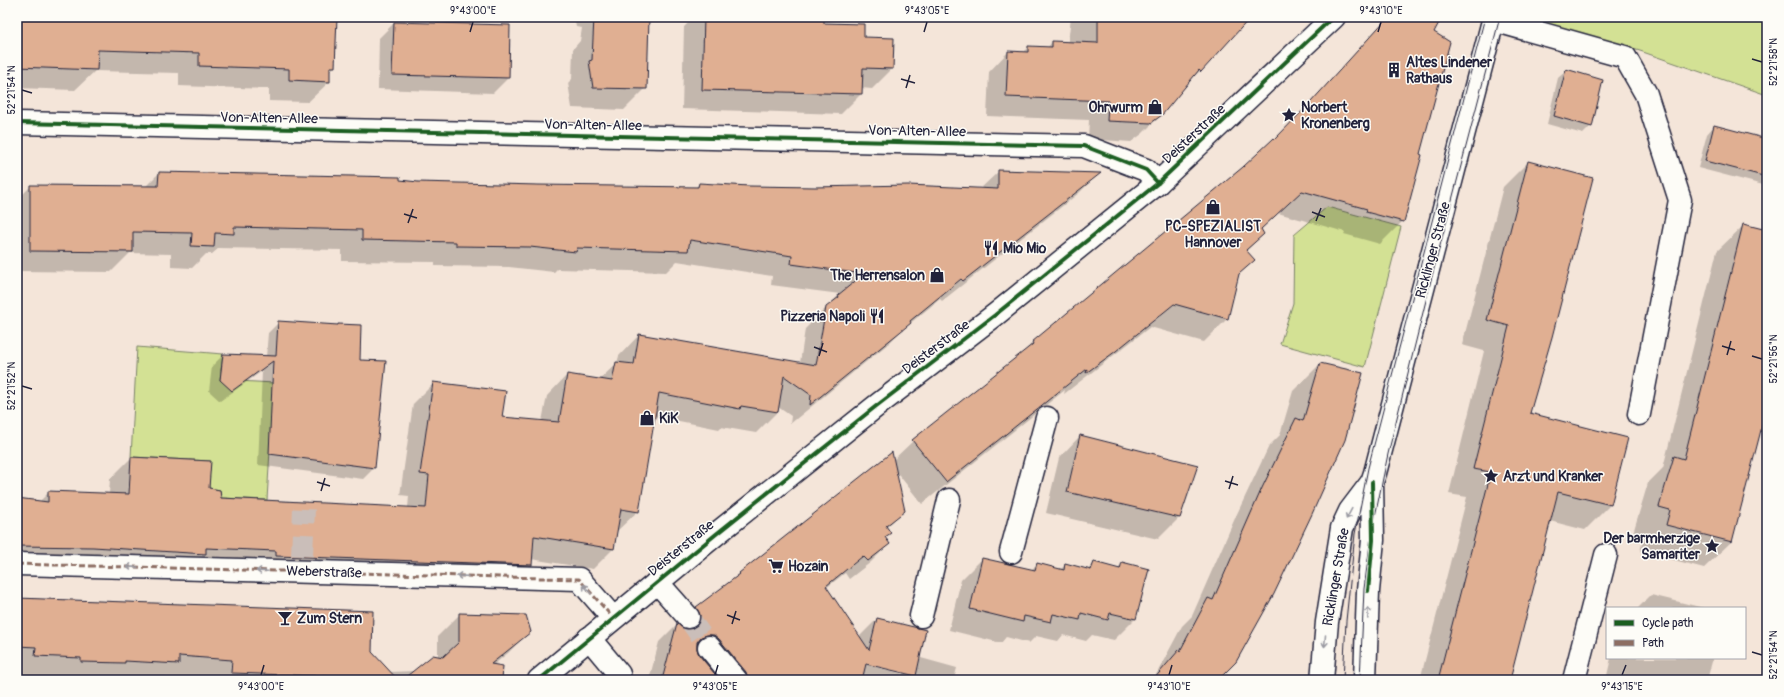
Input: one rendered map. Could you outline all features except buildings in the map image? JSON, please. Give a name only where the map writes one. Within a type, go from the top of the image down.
[{"type":"street","name":"Deisterstraße","points":[[539,680],[657,582],[875,407],[995,315],[1158,183],[1334,17]]},
{"type":"street","points":[[1494,18],[1625,57],[1646,94],[1680,200],[1639,414]]},
{"type":"street","name":"Ricklinger Straße","points":[[1365,680],[1368,591],[1373,540],[1372,482],[1494,18]]},
{"type":"street","name":"Von-Alten-Allee","points":[[17,124],[1084,146],[1146,170],[1158,183]]},
{"type":"street","points":[[1011,552],[1047,418]]},
{"type":"street","name":"Ricklinger Straße","points":[[1322,680],[1327,622],[1342,528],[1350,511],[1372,482]]},
{"type":"street","points":[[921,616],[948,500]]},
{"type":"street","points":[[1574,680],[1606,555]]},
{"type":"street","name":"Weberstraße","points":[[17,564],[302,564],[579,579],[613,618]]},
{"type":"street","points":[[657,582],[688,617]]},
{"type":"street","points":[[589,638],[619,674],[620,680]]},
{"type":"street","points":[[710,647],[736,680]]},
{"type":"green space","points":[[1535,17],[1767,17],[1767,95],[1640,51],[1534,21]]},
{"type":"green space","points":[[1327,207],[1401,227],[1365,367],[1280,344],[1293,303],[1294,235]]},
{"type":"green space","points":[[137,347],[223,354],[220,380],[274,383],[267,500],[221,498],[220,490],[209,488],[210,461],[131,457]]},
{"type":"tunnel","points":[[302,556],[304,509]]},
{"type":"tunnel","points":[[688,617],[709,647]]},
{"type":"tram line","points":[[1343,680],[1346,621],[1355,534],[1368,468],[1485,17]]},
{"type":"tram line","points":[[1360,680],[1364,589],[1371,536],[1388,454],[1431,280],[1500,17]]},
{"type":"marked path","points":[[17,564],[579,579],[613,618]]},
{"type":"cycle path","points":[[539,680],[715,535],[875,407],[995,315],[1158,183],[1333,17]]},
{"type":"cycle path","points":[[17,123],[1084,146],[1146,170],[1158,183]]},
{"type":"cycle path","points":[[1368,591],[1373,540],[1372,482]]},
{"type":"place","name":"Altes Lindener Rathaus","points":[[1394,70]]},
{"type":"place","name":"Ohrwurm","points":[[1155,107]]},
{"type":"place","name":"Norbert Kronenberg","points":[[1289,115]]},
{"type":"place","name":"PC-SPEZIALIST Hannover","points":[[1213,207]]},
{"type":"place","name":"Mio Mio","points":[[991,248]]},
{"type":"place","name":"The Herrensalon","points":[[937,275]]},
{"type":"place","name":"Pizzeria Napoli","points":[[877,316]]},
{"type":"place","name":"KiK","points":[[647,418]]},
{"type":"place","name":"Arzt und Kranker","points":[[1491,476]]},
{"type":"place","name":"Der barmherzige Samariter","points":[[1712,546]]},
{"type":"place","name":"Hozain","points":[[776,566]]},
{"type":"place","name":"Zum Stern","points":[[285,618]]}]
